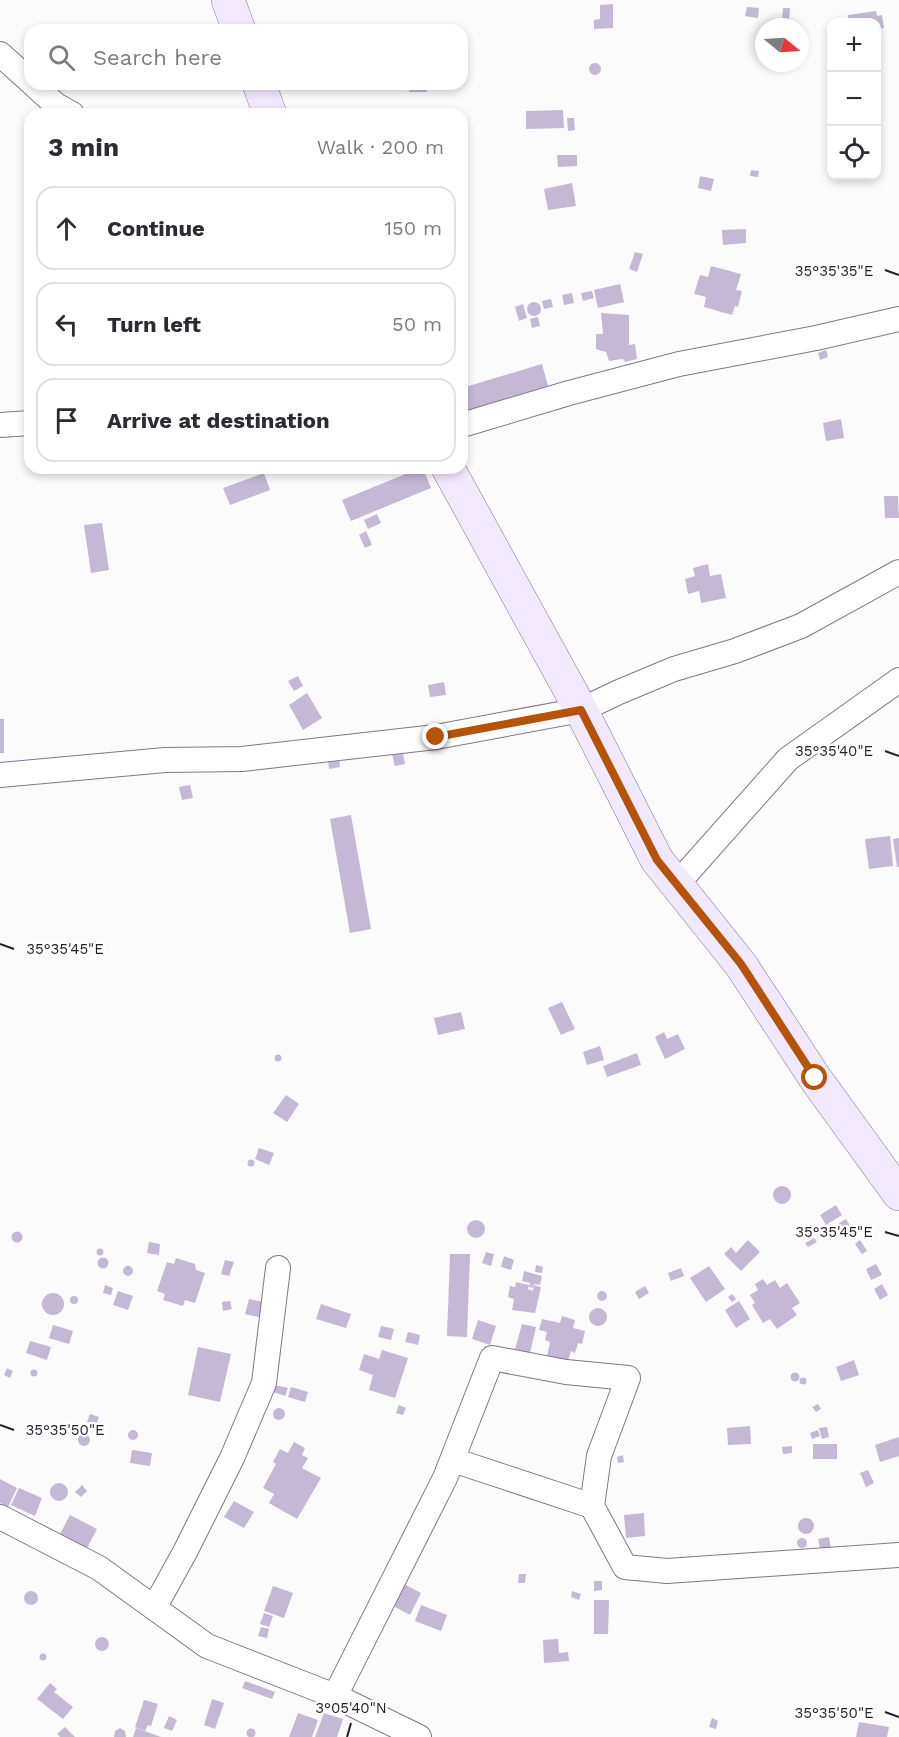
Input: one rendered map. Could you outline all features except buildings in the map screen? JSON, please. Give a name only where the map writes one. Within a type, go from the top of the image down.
[{"type":"street","points":[[228,0],[237,24]]},
{"type":"street","points":[[0,54],[24,76]]},
{"type":"street","points":[[40,90],[61,108]]},
{"type":"street","points":[[261,90],[268,108]]},
{"type":"street","points":[[468,423],[568,393],[679,364],[816,338],[899,319]]},
{"type":"street","points":[[0,425],[24,423]]},
{"type":"street","points":[[451,474],[581,710],[657,860],[741,964],[815,1078],[899,1194]]},
{"type":"street","points":[[0,775],[165,759],[242,759],[328,750],[436,737],[581,710],[674,669],[735,651],[801,626],[899,572]]},
{"type":"street","points":[[677,884],[788,759],[899,680]]},
{"type":"street","points":[[154,1608],[232,1458],[264,1383],[278,1268]]},
{"type":"street","points":[[335,1696],[453,1460],[492,1358],[566,1372],[628,1378],[599,1456],[592,1506],[625,1567],[667,1571],[899,1555]]},
{"type":"street","points":[[453,1460],[592,1506]]},
{"type":"street","points":[[0,1517],[99,1568],[207,1646],[335,1696],[419,1737]]},
{"type":"route","points":[[436,737],[581,710],[657,860],[741,964],[815,1078]]}]
